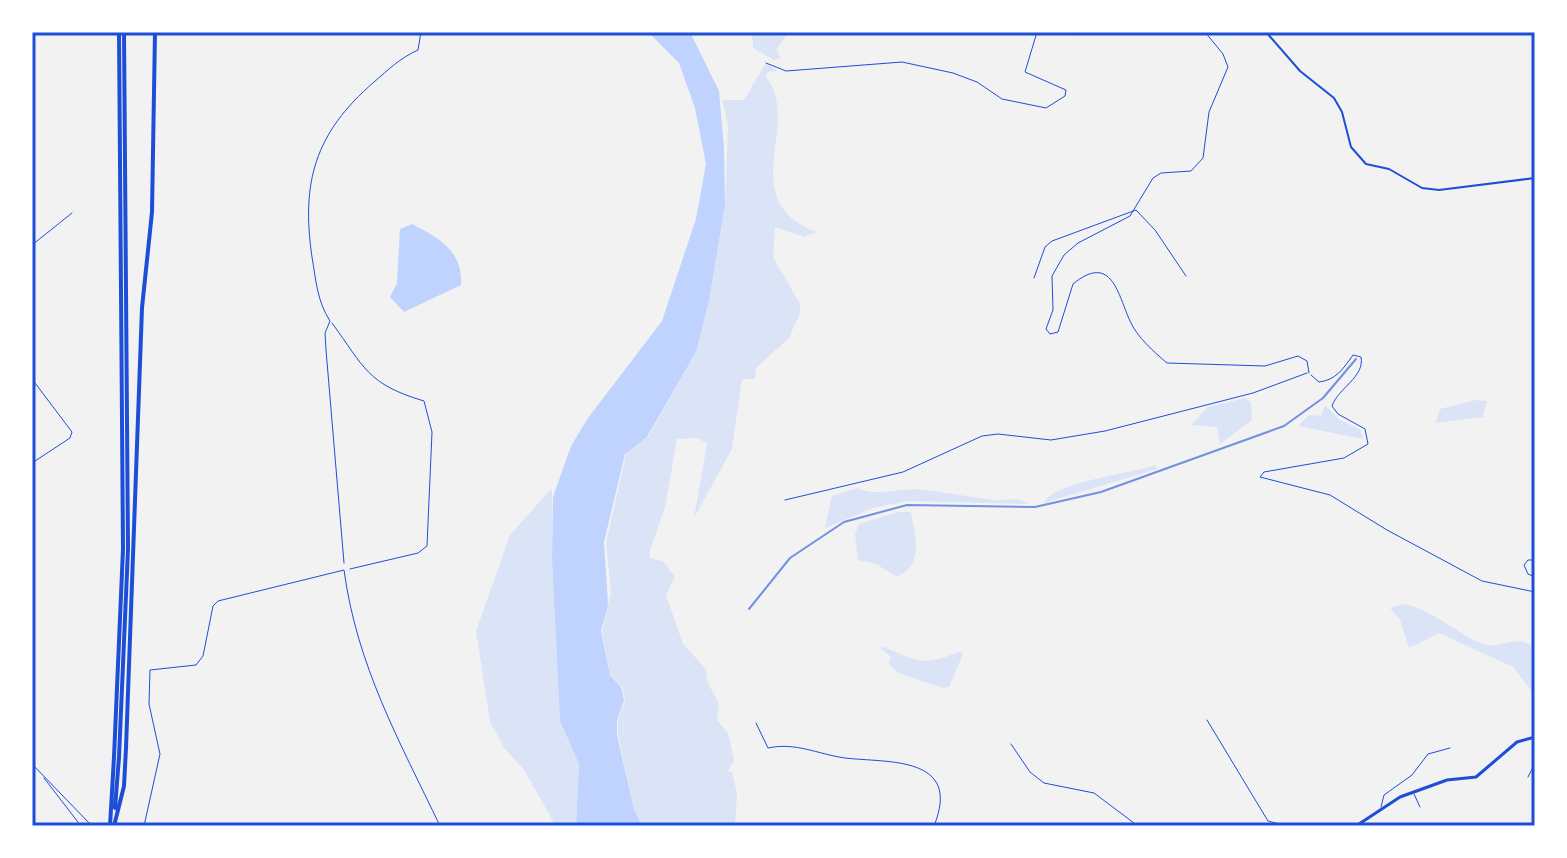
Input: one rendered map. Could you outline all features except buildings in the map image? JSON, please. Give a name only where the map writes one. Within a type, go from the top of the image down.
[{"type":"highway","points":[[113,826],[123,549],[122,32]]},
{"type":"highway","points":[[113,826],[124,773],[136,540],[142,308],[152,212],[155,32]]},
{"type":"main road","points":[[1356,826],[1381,807],[1414,791],[1447,780],[1476,777],[1517,742],[1535,737]]},
{"type":"street","points":[[766,63],[786,71],[902,62],[953,73],[977,82],[1002,99],[1046,108],[1065,96],[1066,90],[1025,72],[1037,32]]},
{"type":"street","points":[[1205,32],[1223,54],[1228,67],[1209,112],[1203,158],[1191,171],[1161,173],[1153,178],[1136,210],[1078,243],[1064,255],[1052,276],[1053,310],[1047,332],[1052,335],[1058,332],[1073,284],[1088,275],[1100,274],[1117,285],[1133,327],[1167,363],[1265,366],[1298,356],[1307,361],[1309,373],[1319,382],[1338,375],[1353,355],[1361,357],[1357,374],[1332,406],[1338,414],[1365,429],[1368,444],[1344,458],[1264,472],[1260,477],[1330,495],[1482,581],[1535,592]]},
{"type":"street","points":[[1266,32],[1300,71],[1334,98],[1342,112],[1351,147],[1366,164],[1389,169],[1422,188],[1439,190],[1535,178]]},
{"type":"street","points":[[1136,210],[1155,230],[1186,276]]},
{"type":"street","points":[[1034,278],[1045,247],[1052,241],[1136,210]]},
{"type":"street","points":[[32,245],[72,213]]},
{"type":"street","points":[[785,500],[903,472],[982,436],[998,434],[1051,440],[1105,431],[1253,393],[1309,373]]},
{"type":"street","points":[[32,379],[72,432],[70,438],[32,463]]},
{"type":"street","points":[[1535,560],[1528,560],[1524,565],[1528,574],[1535,577]]},
{"type":"street","points":[[144,826],[160,754],[149,704],[150,670],[196,665],[203,656],[213,606],[218,601],[344,570],[361,653],[405,758],[440,826]]},
{"type":"street","points":[[1207,720],[1268,821],[1287,826]]},
{"type":"street","points":[[756,723],[768,748],[788,744],[842,758],[919,766],[937,788],[939,814],[934,826]]},
{"type":"street","points":[[1011,744],[1035,778],[1044,783],[1094,793],[1138,826]]},
{"type":"street","points":[[1381,807],[1384,795],[1412,775],[1428,754],[1450,748]]},
{"type":"street","points":[[1528,777],[1535,763]]},
{"type":"street","points":[[32,764],[92,826]]},
{"type":"street","points":[[43,776],[81,826]]},
{"type":"street","points":[[1414,791],[1420,807]]},
{"type":"path","points":[[350,569],[418,553],[427,546],[432,423],[424,401],[397,394],[377,381],[357,361],[330,321],[317,293],[307,226],[314,164],[336,121],[399,59],[418,50],[421,32]]},
{"type":"path","points":[[330,321],[325,333],[344,570]]},
{"type":"shaded area","points":[[752,32],[789,32],[776,50],[781,58],[774,60],[753,48]]},
{"type":"shaded area","points":[[766,63],[778,71],[768,72],[766,77],[775,96],[778,116],[773,181],[778,200],[792,218],[816,232],[804,237],[775,227],[773,257],[800,304],[800,313],[789,338],[756,368],[755,379],[742,379],[732,449],[694,518],[707,444],[698,438],[677,439],[665,507],[650,551],[650,558],[663,561],[675,577],[666,595],[683,644],[706,669],[707,681],[719,704],[717,720],[728,733],[734,761],[728,771],[732,772],[737,793],[735,826],[642,826],[634,809],[618,735],[618,719],[625,701],[622,687],[610,674],[602,632],[611,592],[606,543],[627,450],[648,437],[696,352],[709,301],[725,205],[728,125],[722,100],[744,100]]},
{"type":"shaded area","points":[[1245,398],[1251,402],[1252,420],[1220,444],[1217,427],[1191,425],[1208,407]]},
{"type":"shaded area","points":[[1475,400],[1487,401],[1483,417],[1436,423],[1440,409]]},
{"type":"shaded area","points":[[1325,405],[1339,419],[1361,430],[1363,439],[1298,426],[1309,415],[1321,416]]},
{"type":"shaded area","points":[[1155,465],[1157,469],[1044,503],[1062,489]]},
{"type":"shaded area","points":[[552,488],[552,561],[560,721],[579,764],[576,826],[556,826],[524,770],[505,749],[490,722],[476,631],[510,535]]},
{"type":"shaded area","points":[[857,488],[875,492],[925,490],[993,500],[1017,499],[1029,504],[908,501],[876,507],[825,528],[832,496]]},
{"type":"shaded area","points":[[898,512],[911,512],[916,549],[912,564],[897,577],[876,564],[858,560],[855,534],[859,524]]},
{"type":"shaded area","points":[[1405,604],[1428,612],[1479,642],[1494,645],[1521,641],[1531,646],[1536,662],[1535,695],[1513,667],[1439,633],[1409,648],[1400,620],[1390,608]]},
{"type":"shaded area","points":[[880,648],[922,661],[960,651],[963,654],[949,687],[943,688],[898,673],[889,664],[891,657]]},
{"type":"water","points":[[648,32],[690,32],[719,91],[725,205],[709,301],[696,352],[647,437],[625,454],[604,542],[608,605],[601,631],[610,675],[621,687],[624,701],[617,720],[617,735],[634,809],[642,826],[576,826],[579,764],[560,721],[552,561],[553,497],[571,446],[588,418],[662,321],[696,219],[706,164],[695,108],[679,63]]},
{"type":"water","points":[[412,224],[440,240],[453,254],[461,273],[461,285],[404,312],[390,297],[397,283],[400,229]]},
{"type":"railway","points":[[749,609],[790,558],[844,522],[907,505],[1035,507],[1101,492],[1284,426],[1323,398],[1356,359]]}]
